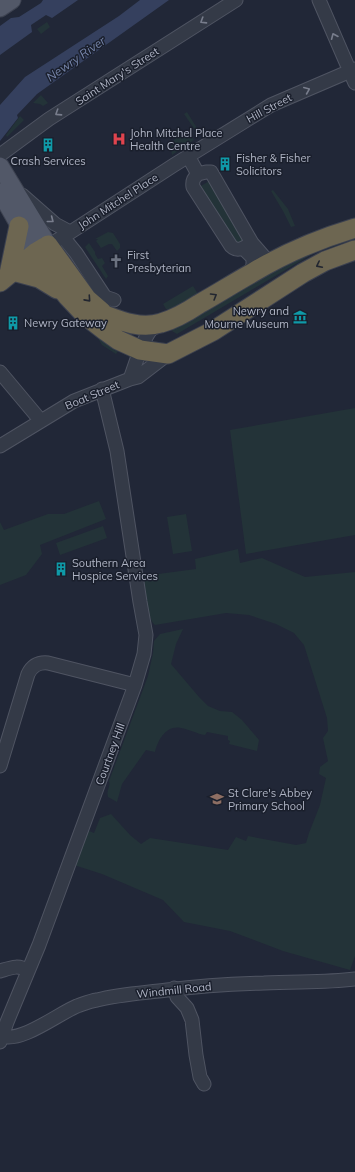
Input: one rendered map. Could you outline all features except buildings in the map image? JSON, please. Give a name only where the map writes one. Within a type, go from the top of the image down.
[{"type":"highway","points":[[7,276],[19,226]]},
{"type":"highway","points":[[54,242],[87,299],[110,308],[122,322],[141,325],[164,322],[178,317],[272,261],[311,242],[355,228]]},
{"type":"highway","points":[[7,276],[54,242]]},
{"type":"highway","points":[[54,242],[46,250],[67,288],[68,297]]},
{"type":"highway","points":[[7,276],[39,278],[68,297],[86,316],[118,340],[158,351],[213,331],[302,273],[331,259],[355,250]]},
{"type":"highway","points":[[110,308],[111,323],[120,330],[139,336],[158,351]]},
{"type":"highway","points":[[158,351],[169,340],[165,333],[164,322]]},
{"type":"main road","points":[[0,8],[12,0]]},
{"type":"main road","points":[[0,166],[6,190],[19,226],[54,242]]},
{"type":"main road","points":[[6,190],[54,242]]},
{"type":"street","name":"Saint Mary's Street","points":[[0,155],[49,119],[236,0]]},
{"type":"street","points":[[319,0],[353,74]]},
{"type":"street","name":"Hill Street","points":[[188,156],[271,105],[353,74]]},
{"type":"street","points":[[188,156],[198,174]]},
{"type":"street","name":"John Mitchel Place","points":[[54,242],[188,156]]},
{"type":"street","points":[[248,246],[238,250],[234,249],[193,187],[192,182],[198,174],[211,172],[248,246],[253,258],[253,265],[250,273]]},
{"type":"street","points":[[6,190],[55,224],[54,242]]},
{"type":"street","points":[[248,246],[272,261]]},
{"type":"street","name":"Boat Street","points":[[0,446],[74,401],[130,378],[158,351],[151,330],[164,322]]},
{"type":"street","points":[[130,378],[138,377],[158,351]]},
{"type":"street","points":[[0,372],[41,421]]},
{"type":"street","name":"Courtney Hill","points":[[1,1039],[39,945],[135,686],[144,654],[146,635],[117,451],[102,389]]},
{"type":"street","points":[[0,766],[28,674],[30,669],[35,665],[42,662],[48,663],[135,686]]},
{"type":"street","points":[[0,971],[19,967],[24,968],[27,972]]},
{"type":"street","name":"Windmill Road","points":[[1,1039],[27,1032],[77,1006],[97,1000],[131,994],[174,988],[264,983],[332,982],[355,979]]},
{"type":"street","points":[[174,988],[177,997],[187,1008],[192,1020],[200,1077],[204,1084]]},
{"type":"shaded area","points":[[47,22],[50,27],[41,34],[37,29]]},
{"type":"shaded area","points":[[41,95],[48,103],[43,106],[33,103]]},
{"type":"shaded area","points":[[187,112],[200,133],[198,134],[184,114]]},
{"type":"shaded area","points":[[20,116],[24,120],[7,137],[6,135]]},
{"type":"shaded area","points":[[187,134],[194,140],[172,155],[171,147],[174,140],[179,136]]},
{"type":"shaded area","points":[[211,180],[246,239],[238,246],[199,187]]},
{"type":"shaded area","points":[[273,190],[288,209],[295,226],[291,227],[271,191]]},
{"type":"shaded area","points":[[108,232],[113,233],[120,244],[120,248],[117,251],[112,244],[101,248],[96,241],[98,239],[95,239]]},
{"type":"shaded area","points":[[355,233],[355,239],[314,253],[177,334],[172,331],[173,324],[265,272]]},
{"type":"shaded area","points":[[89,243],[98,259],[102,258],[105,263],[102,266],[108,276],[106,279],[85,247]]},
{"type":"shaded area","points":[[193,286],[198,294],[173,308],[166,309],[163,304]]},
{"type":"shaded area","points":[[96,335],[118,351],[116,354],[102,345]]},
{"type":"shaded area","points":[[355,408],[355,535],[246,554],[230,430]]},
{"type":"shaded area","points":[[99,501],[106,519],[40,545],[42,554],[26,575],[0,585],[0,522],[4,530],[48,514],[64,514]]},
{"type":"shaded area","points":[[186,514],[192,551],[173,554],[167,517]]},
{"type":"shaded area","points":[[103,526],[107,538],[60,555],[56,543]]},
{"type":"shaded area","points":[[238,549],[240,563],[262,558],[305,577],[355,572],[355,956],[350,970],[283,951],[230,931],[184,922],[163,900],[102,874],[74,865],[87,830],[94,833],[100,818],[111,814],[130,835],[141,844],[150,838],[228,850],[236,837],[246,841],[248,836],[296,845],[306,843],[320,805],[326,778],[319,774],[320,767],[328,761],[323,738],[328,731],[327,718],[304,645],[294,633],[276,624],[249,615],[226,613],[155,625],[148,609],[143,576],[196,569],[195,559]]},
{"type":"shaded area","points":[[183,629],[176,644],[171,664],[208,706],[220,711],[232,712],[242,720],[259,740],[257,751],[229,744],[230,741],[228,740],[228,736],[207,732],[205,735],[199,734],[181,728],[171,729],[161,738],[155,752],[146,750],[122,784],[117,802],[108,797],[109,781],[148,676],[154,641],[160,634]]},
{"type":"water","points":[[43,0],[78,0],[52,18],[46,15],[31,25],[32,32],[0,55],[0,26],[11,18],[19,17],[41,3]]},
{"type":"water","name":"Newry River","points":[[140,0],[169,0],[37,94],[17,115],[18,118],[0,141],[0,105],[25,77],[119,16]]},
{"type":"place","name":"John Mitchel Place Health Centre","points":[[119,139]]},
{"type":"place","name":"Crash Services","points":[[48,145]]},
{"type":"place","name":"Fisher & Fisher Solicitors","points":[[225,164]]},
{"type":"place","name":"First Presbyterian","points":[[116,261]]},
{"type":"place","name":"Newry and Mourne Museum","points":[[300,317]]},
{"type":"place","name":"Newry Gateway","points":[[13,323]]},
{"type":"place","name":"Southern Area Hospice Services","points":[[61,569]]},
{"type":"place","name":"St Clare's Abbey Primary School","points":[[217,799]]}]
